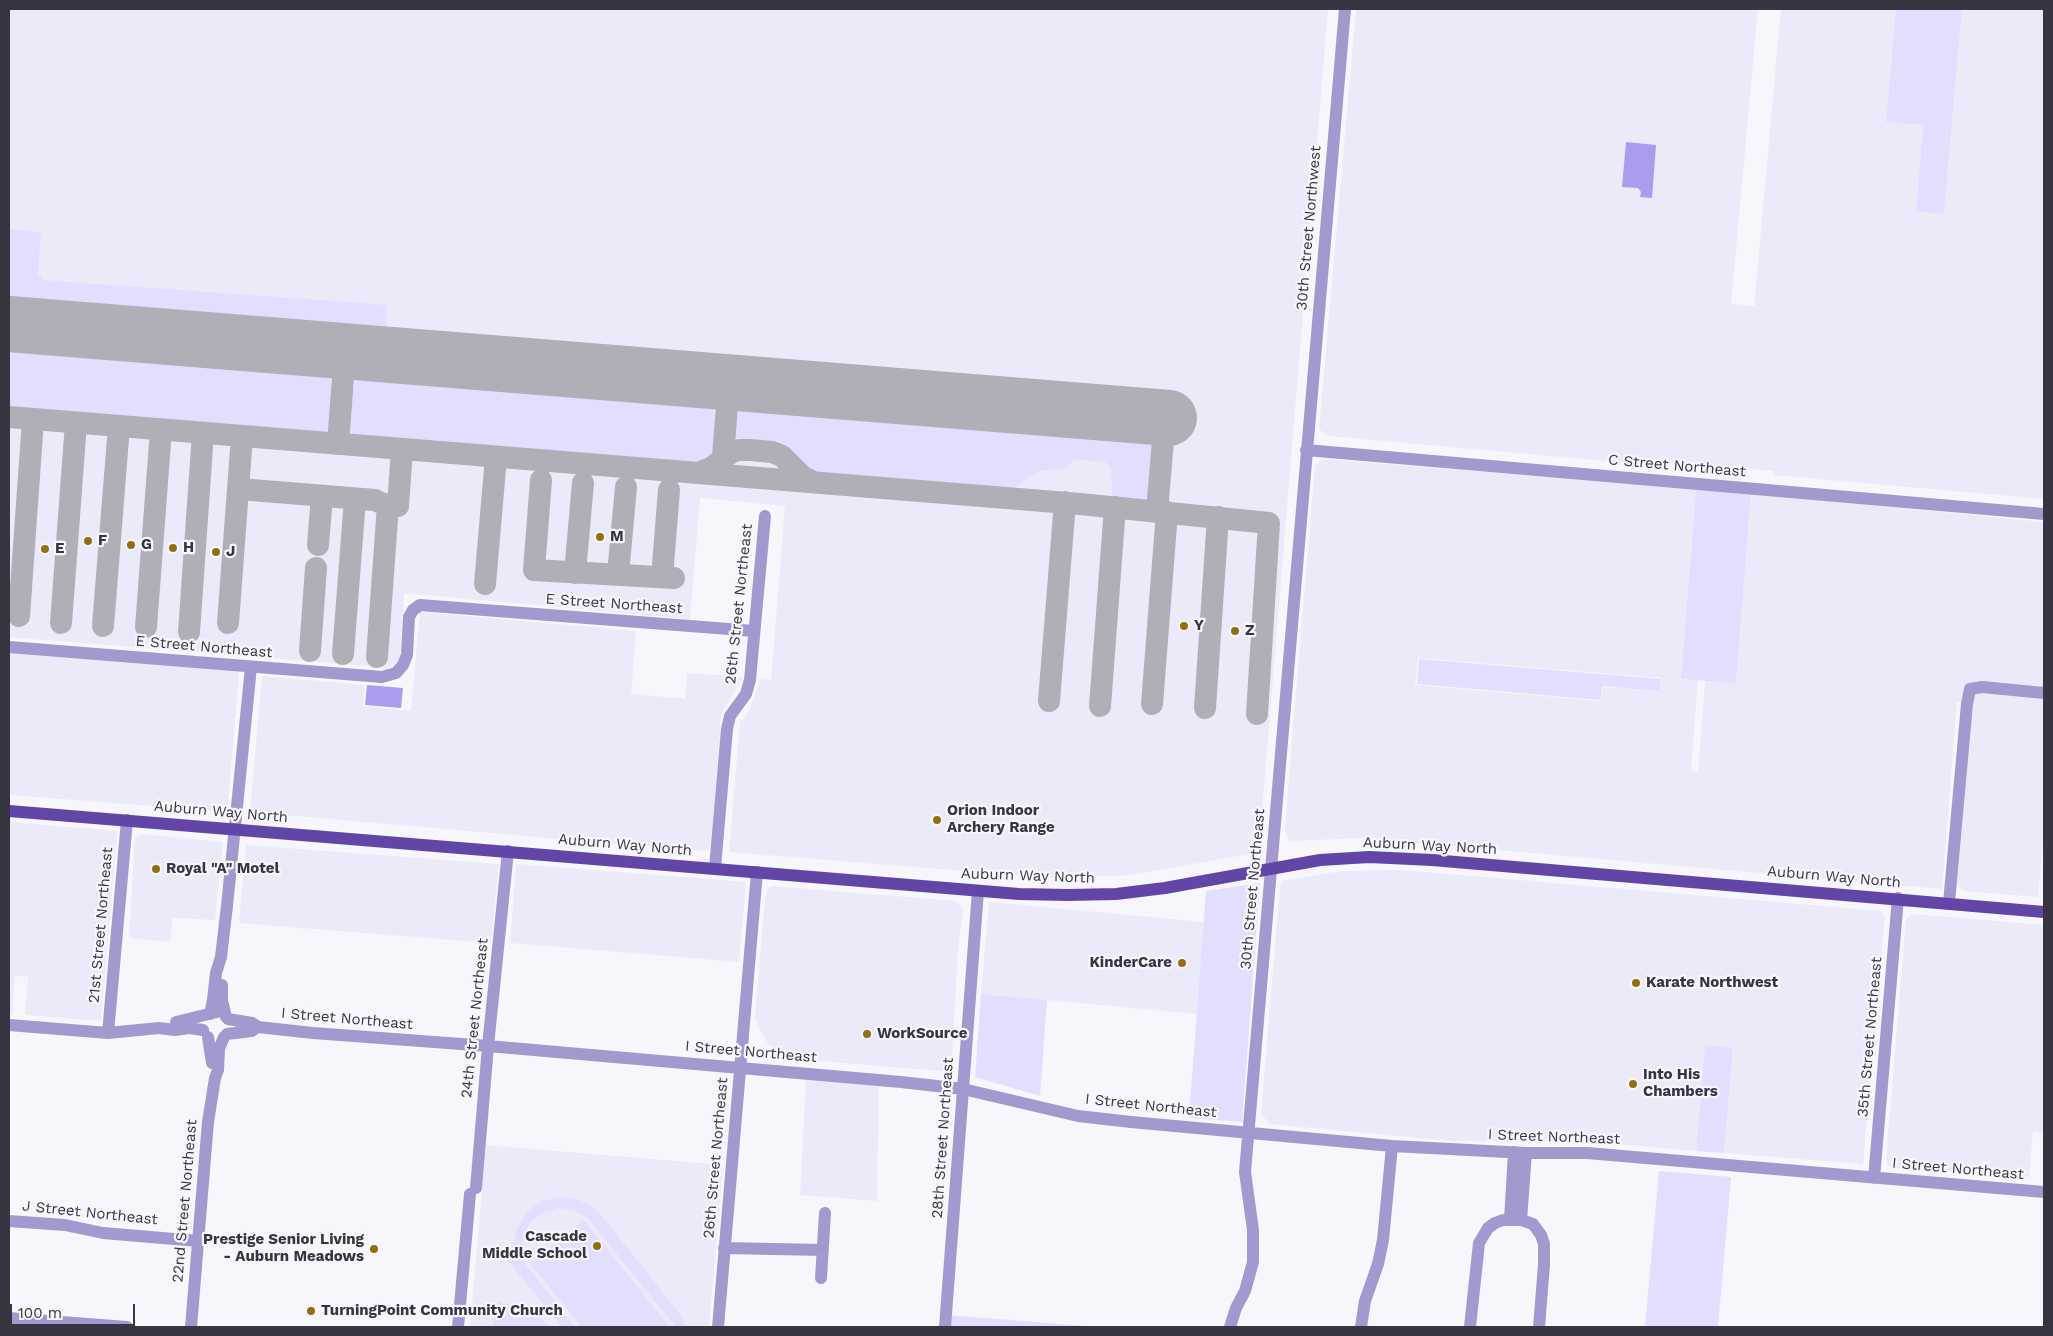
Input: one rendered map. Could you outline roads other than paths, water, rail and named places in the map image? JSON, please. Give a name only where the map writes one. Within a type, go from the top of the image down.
[{"type":"main road","name":"Auburn Way North","points":[[9,811],[978,891],[1050,895],[1116,894],[1165,888],[1271,868],[1341,858],[1395,858],[1898,898],[2044,912]]},
{"type":"street","name":"30th Street Northwest","points":[[1306,450],[1345,9]]},
{"type":"street","name":"C Street Northeast","points":[[1306,450],[2044,514]]},
{"type":"street","name":"30th Street Northeast","points":[[1230,1327],[1236,1308],[1245,1291],[1252,1262],[1254,1230],[1245,1172],[1306,450]]},
{"type":"street","name":"26th Street Northeast","points":[[715,868],[727,729],[730,716],[748,688],[765,516]]},
{"type":"street","name":"E Street Northeast","points":[[9,646],[368,677],[386,676],[396,673],[403,665],[406,655],[407,626],[413,610],[420,605],[427,604],[754,631]]},
{"type":"street","points":[[206,1034],[203,1023],[208,1015],[221,957],[251,667]]},
{"type":"street","points":[[1949,904],[1967,704],[1970,690],[1975,687],[2044,693]]},
{"type":"street","name":"21st Street Northeast","points":[[108,1032],[127,820]]},
{"type":"street","name":"24th Street Northeast","points":[[458,1327],[508,851]]},
{"type":"street","name":"26th Street Northeast","points":[[718,1327],[757,872]]},
{"type":"street","name":"28th Street Northeast","points":[[945,1327],[978,891]]},
{"type":"street","name":"35th Street Northeast","points":[[1874,1178],[1898,898]]},
{"type":"street","points":[[221,957],[223,974],[222,1000],[230,1026],[226,1035]]},
{"type":"street","name":"I Street Northeast","points":[[160,1028],[175,1022],[219,1012],[227,1018],[258,1027],[321,1034],[488,1046],[963,1089],[1078,1116],[1392,1146],[1604,1154],[2044,1192]]},
{"type":"street","name":"I Street Northeast","points":[[9,1025],[108,1032],[189,1028],[216,1040],[226,1035],[252,1031],[258,1027]]},
{"type":"street","name":"22nd Street Northeast","points":[[206,1034],[211,1050],[212,1069],[215,1078]]},
{"type":"street","name":"22nd Street Northeast","points":[[191,1327],[208,1122],[218,1070],[219,1049],[226,1035]]},
{"type":"street","points":[[1361,1327],[1365,1301],[1378,1264],[1383,1240],[1392,1146]]},
{"type":"street","points":[[1516,1220],[1520,1152]]},
{"type":"street","points":[[821,1278],[825,1213]]},
{"type":"street","name":"J Street Northeast","points":[[9,1220],[65,1225],[103,1233],[198,1241]]},
{"type":"street","points":[[1470,1327],[1479,1243],[1488,1228],[1495,1223],[1516,1220],[1533,1224],[1541,1235],[1544,1244],[1539,1327]]},
{"type":"street","points":[[724,1248],[823,1250]]},
{"type":"street","points":[[9,1318],[126,1327]]},
{"type":"place","name":"M","points":[[600,537]]},
{"type":"place","name":"F","points":[[88,541]]},
{"type":"place","name":"G","points":[[131,545]]},
{"type":"place","name":"H","points":[[173,548]]},
{"type":"place","name":"E","points":[[45,549]]},
{"type":"place","name":"J","points":[[216,552]]},
{"type":"place","name":"Y","points":[[1184,626]]},
{"type":"place","name":"Z","points":[[1235,631]]},
{"type":"place","name":"Orion Indoor Archery Range","points":[[937,820]]},
{"type":"place","name":"Royal \"A\" Motel","points":[[156,869]]},
{"type":"place","name":"KinderCare","points":[[1182,963]]},
{"type":"place","name":"Karate Northwest","points":[[1636,983]]},
{"type":"place","name":"WorkSource","points":[[867,1034]]},
{"type":"place","name":"Into His Chambers","points":[[1633,1084]]},
{"type":"place","name":"Cascade Middle School","points":[[597,1246]]},
{"type":"place","name":"Prestige Senior Living - Auburn Meadows","points":[[374,1249]]},
{"type":"place","name":"TurningPoint Community Church","points":[[311,1311]]}]
